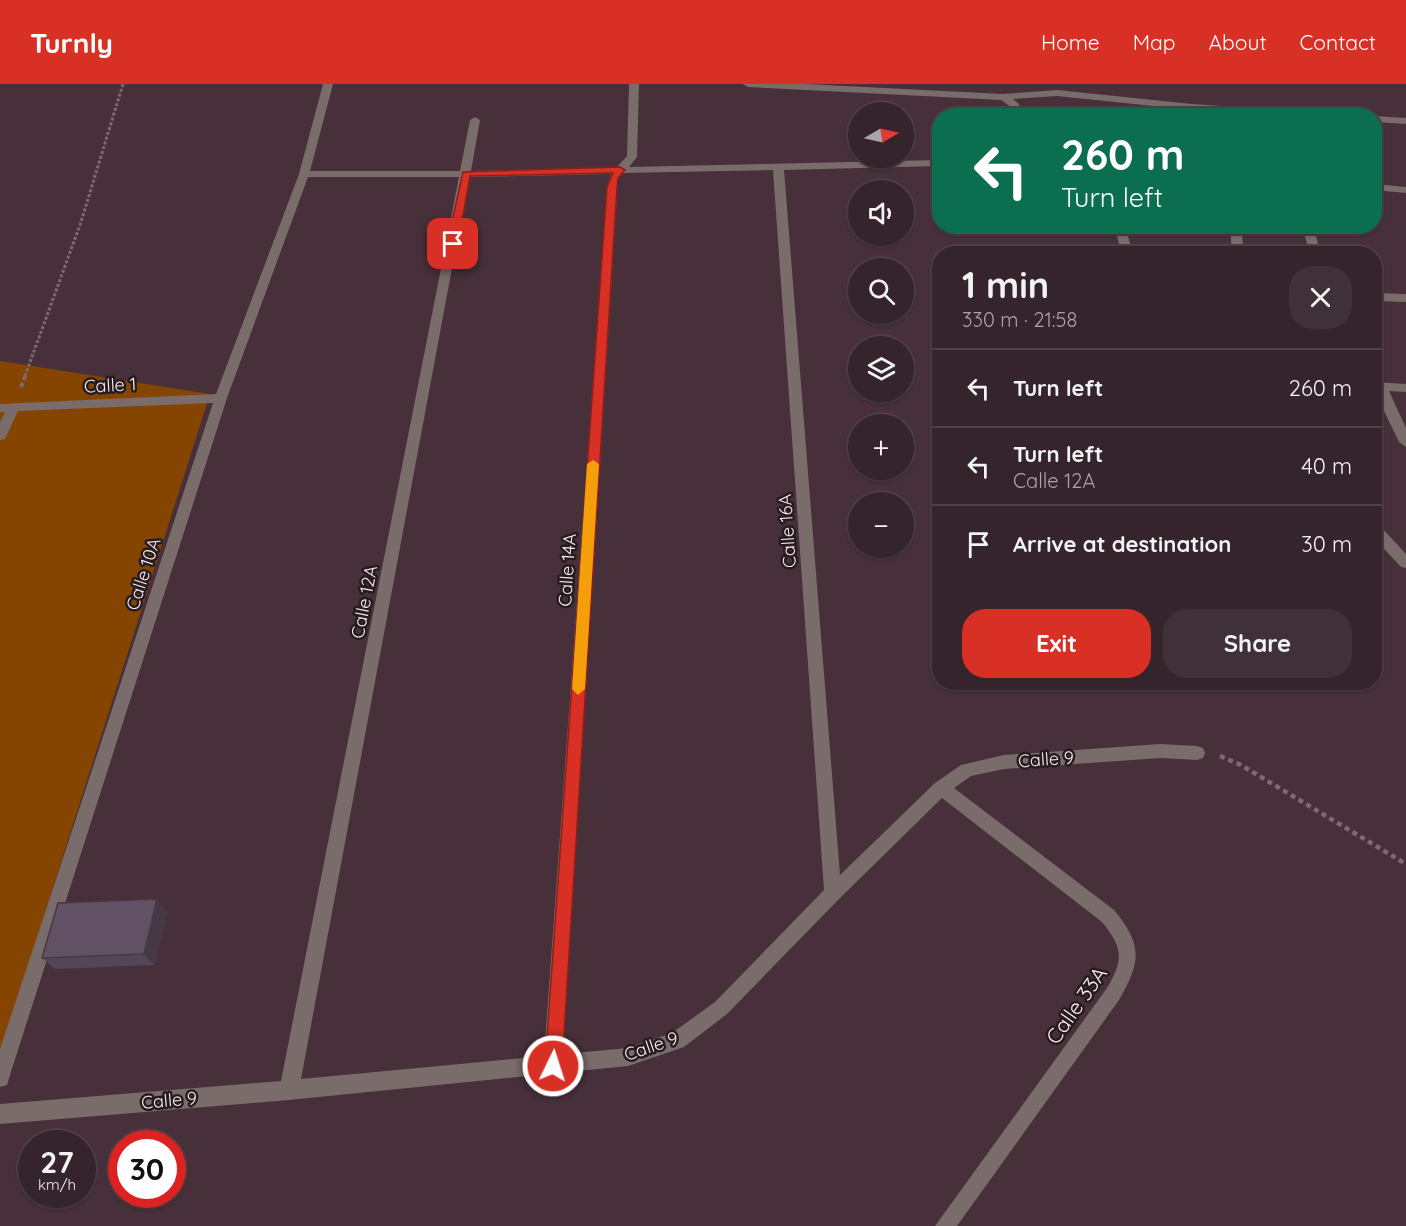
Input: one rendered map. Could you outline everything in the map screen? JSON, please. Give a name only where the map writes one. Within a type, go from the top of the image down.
[{"type":"street","name":"Calle 10A","points":[[0,1078],[221,398],[304,174],[328,84]]},
{"type":"street","name":"Calle 14A","points":[[553,1066],[611,199],[614,178],[632,157],[634,84]]},
{"type":"street","points":[[748,84],[1003,96],[1047,92],[1214,108]]},
{"type":"street","points":[[1003,96],[1017,108]]},
{"type":"street","points":[[1158,103],[1159,108]]},
{"type":"street","name":"Calle 12A","points":[[289,1090],[475,120]]},
{"type":"street","points":[[1382,120],[1406,122]]},
{"type":"street","points":[[304,174],[466,174],[932,162]]},
{"type":"street","name":"Calle 16A","points":[[778,166],[832,893]]},
{"type":"street","points":[[1382,188],[1406,190]]},
{"type":"street","points":[[1382,297],[1406,298]]},
{"type":"street","points":[[1382,386],[1406,388]]},
{"type":"street","points":[[1382,396],[1406,442]]},
{"type":"street","name":"Calle 1","points":[[7,408],[221,398]]},
{"type":"street","points":[[0,436],[7,408]]},
{"type":"street","points":[[1382,537],[1406,563]]},
{"type":"street","name":"Calle 9","points":[[0,1114],[289,1090],[628,1057],[677,1040],[722,1008],[832,893],[942,788],[967,770],[995,763],[1160,752],[1197,753]]},
{"type":"street","name":"Calle 33A","points":[[942,788],[1108,916],[1124,934],[1129,954],[1125,974],[1113,994],[945,1226]]},
{"type":"path","points":[[7,408],[81,222],[123,84]]},
{"type":"path","points":[[1197,753],[1219,756],[1241,765],[1406,864]]},
{"type":"shaded area","points":[[0,361],[210,394],[0,1054]]},
{"type":"building","points":[[157,899],[144,954],[42,958],[58,903]]},
{"type":"slow traffic","points":[[578,689],[593,464]]},
{"type":"route","points":[[453,244],[466,174],[620,170],[614,178],[612,187],[553,1066]]}]
